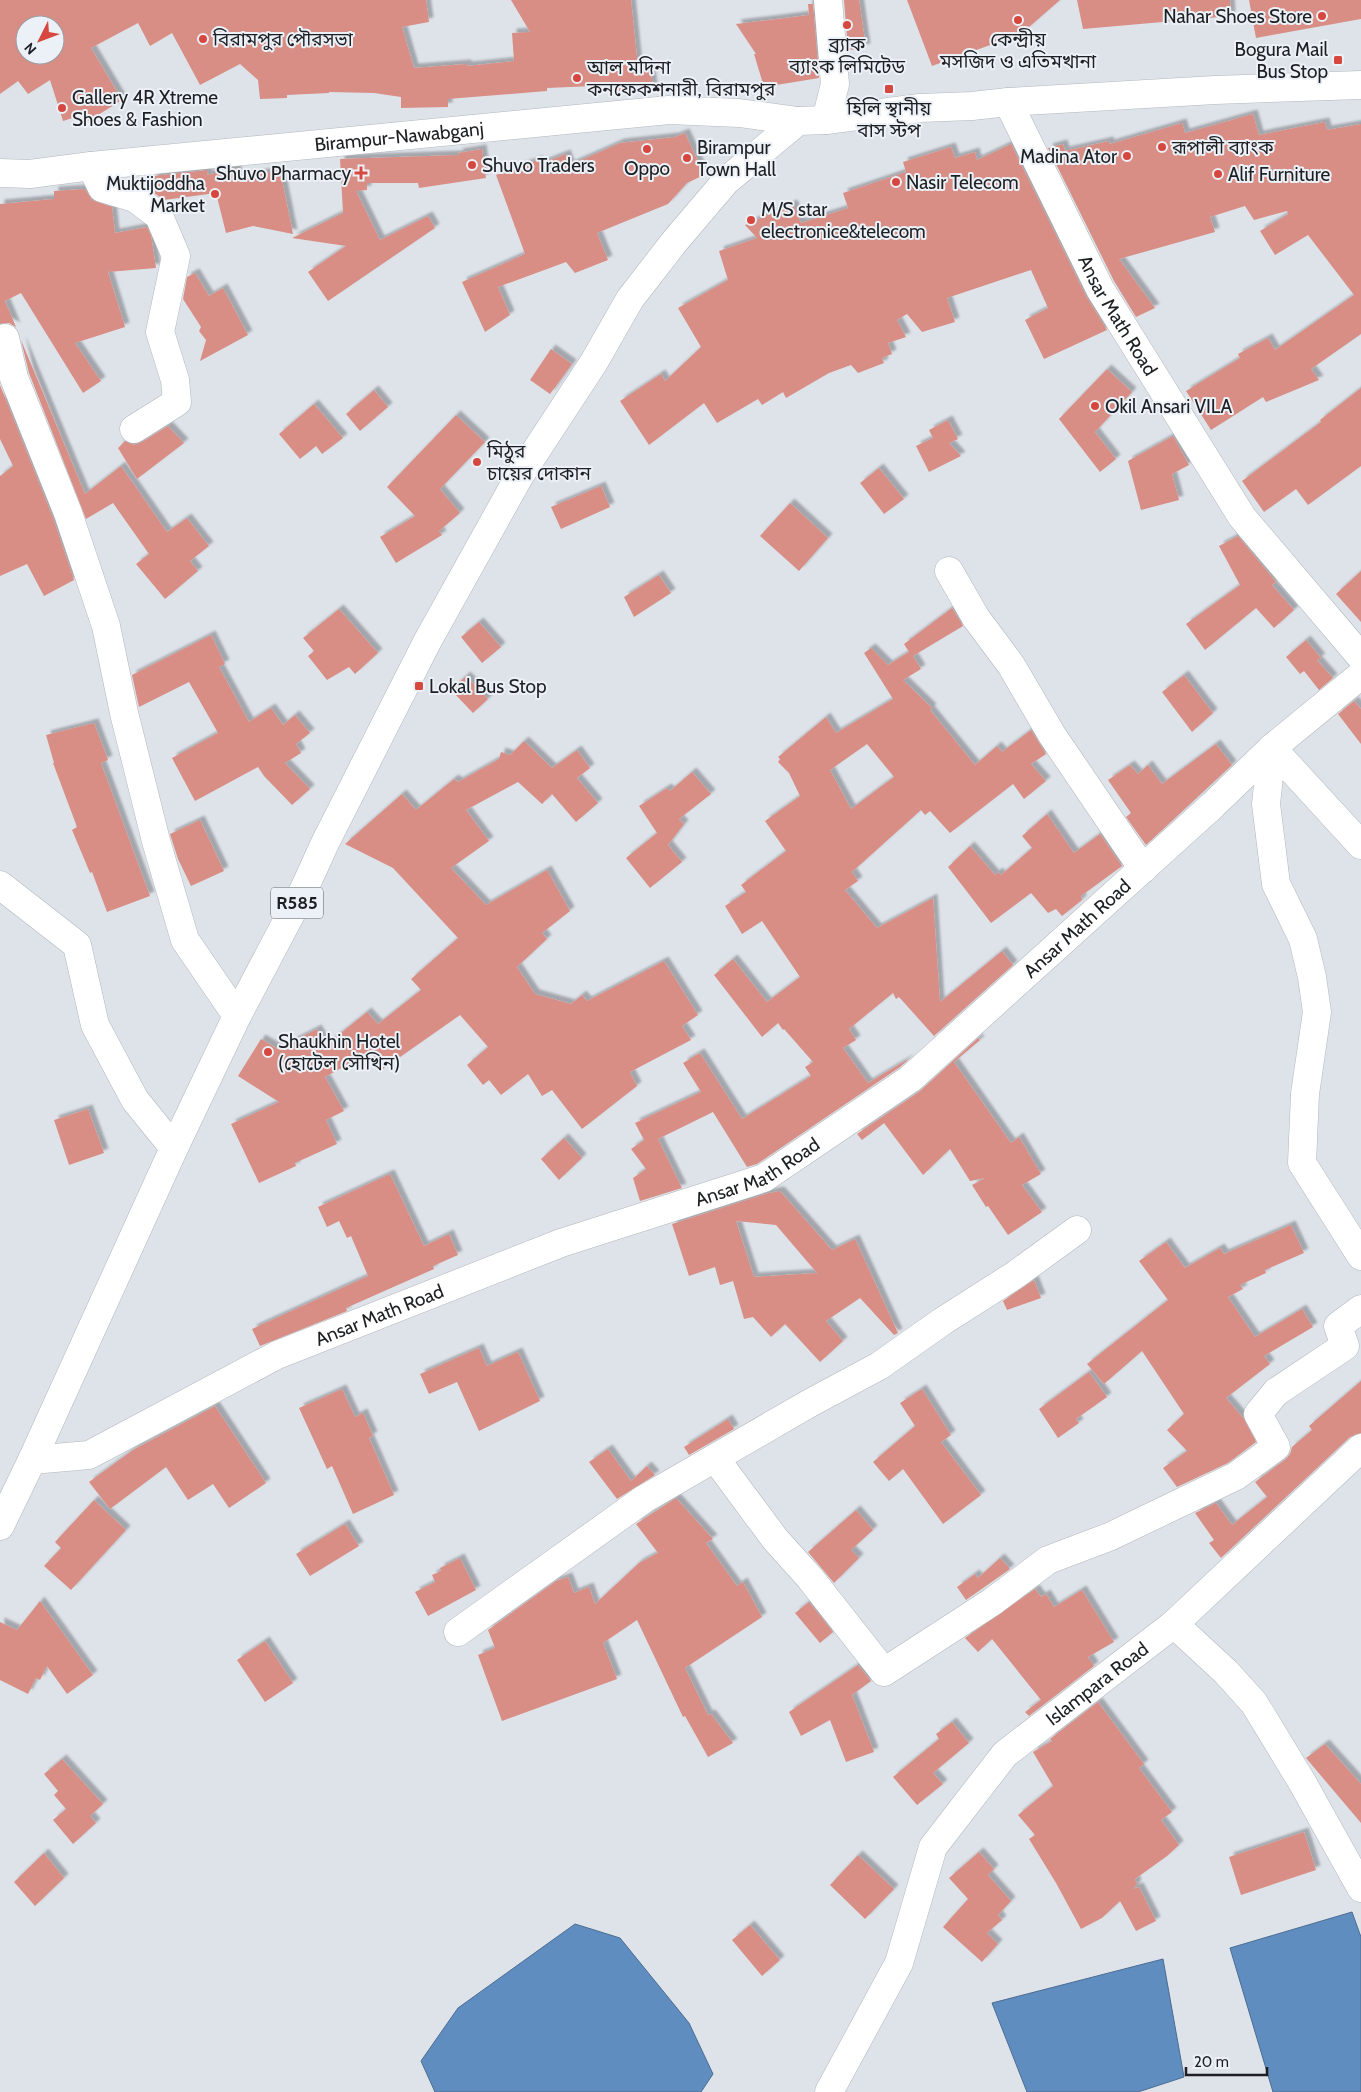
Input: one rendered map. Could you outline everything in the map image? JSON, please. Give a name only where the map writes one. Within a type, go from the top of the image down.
[{"type":"street","points":[[826,120],[835,84],[828,0]]},
{"type":"street","name":"Birampur-Nawabganj","points":[[0,173],[30,174],[91,166],[669,110],[739,114],[798,121],[826,120],[920,108],[1008,102],[1215,90],[1361,85]]},
{"type":"street","name":"Ansar Math Road","points":[[1008,102],[1100,289],[1236,508],[1361,657]]},
{"type":"street","name":"R585","points":[[0,1526],[174,1148],[237,1016],[305,887],[325,842],[428,642],[520,475],[594,362],[630,299],[675,241],[726,181],[798,121]]},
{"type":"street","points":[[91,166],[102,188],[135,198],[159,216],[176,256],[160,332],[175,380],[177,402],[134,429]]},
{"type":"street","points":[[5,338],[14,378],[68,512],[106,626],[128,731],[184,940],[237,1016]]},
{"type":"street","points":[[949,571],[976,618],[1011,665],[1052,735],[1142,869]]},
{"type":"street","name":"Ansar Math Road","points":[[32,1460],[88,1455],[277,1355],[562,1243],[764,1178],[910,1079],[1142,869],[1272,748],[1361,675]]},
{"type":"street","points":[[1272,748],[1361,845]]},
{"type":"street","points":[[1272,748],[1266,804],[1276,884],[1303,939],[1312,977],[1317,1012],[1305,1094],[1302,1163],[1361,1256]]},
{"type":"street","points":[[0,885],[77,945],[95,1025],[135,1100],[174,1148]]},
{"type":"street","points":[[458,1632],[644,1499],[879,1366],[943,1321],[1015,1275],[1078,1230]]},
{"type":"street","points":[[715,1458],[775,1539],[810,1578],[884,1672],[992,1602],[1048,1560],[1110,1536],[1236,1476],[1276,1447],[1258,1414],[1276,1392],[1345,1346],[1338,1326],[1361,1309]]},
{"type":"street","name":"Islampara Road","points":[[829,2092],[899,1962],[933,1847],[1005,1754],[1174,1624],[1361,1448]]},
{"type":"street","points":[[1174,1624],[1226,1672],[1254,1704],[1302,1782],[1361,1888]]},
{"type":"water","points":[[1352,1912],[1361,1937],[1361,2092],[1273,2092],[1230,1948]]},
{"type":"water","points":[[575,1924],[620,1938],[689,2023],[713,2074],[701,2092],[435,2092],[421,2061],[458,2008]]},
{"type":"water","points":[[1163,1959],[1184,2077],[1138,2092],[1027,2092],[992,2003]]},
{"type":"building","points":[[0,0],[426,0],[429,22],[402,27],[414,68],[467,64],[467,66],[514,61],[512,33],[530,32],[511,0],[631,0],[638,67],[650,66],[653,88],[619,91],[618,85],[547,88],[547,91],[448,99],[448,107],[401,108],[401,97],[374,93],[329,92],[287,95],[287,98],[260,99],[258,80],[240,64],[200,85],[172,33],[150,46],[138,23],[91,48],[122,100],[82,125],[82,115],[63,121],[50,80],[28,94],[18,81],[0,94]]},
{"type":"building","points":[[844,0],[859,0],[866,48],[848,50]]},
{"type":"building","points":[[907,0],[1060,0],[1021,34],[932,66]]},
{"type":"building","points":[[1077,0],[1230,0],[1231,16],[1083,29]]},
{"type":"building","points":[[1249,0],[1361,0],[1361,19],[1256,38]]},
{"type":"building","points":[[808,4],[813,4],[819,78],[764,87],[754,54],[756,54],[736,24],[809,15]]},
{"type":"building","points":[[1253,114],[1259,135],[1325,122],[1327,130],[1361,124],[1361,334],[1311,369],[1319,380],[1266,402],[1263,397],[1211,430],[1186,391],[1240,358],[1238,354],[1268,338],[1275,350],[1354,295],[1308,235],[1275,255],[1260,231],[1288,214],[1287,211],[1254,220],[1245,206],[1210,217],[1215,232],[1119,259],[1155,308],[1136,317],[1114,281],[1048,148],[1063,144],[1065,151],[1109,141],[1110,144],[1182,123],[1185,133]]},
{"type":"building","points":[[685,133],[704,175],[687,183],[668,204],[597,233],[608,260],[575,273],[566,262],[498,287],[510,315],[485,332],[462,282],[525,254],[496,175],[538,160],[540,164],[566,154],[570,165],[620,143],[675,137]]},
{"type":"building","points":[[1011,144],[1086,296],[1107,330],[1044,359],[1025,320],[1048,308],[1031,270],[947,298],[955,322],[922,332],[907,314],[897,320],[906,337],[888,343],[892,354],[882,358],[884,363],[858,373],[851,365],[829,373],[786,398],[783,392],[762,405],[758,399],[717,423],[704,403],[649,445],[620,401],[661,374],[665,381],[701,347],[678,308],[728,280],[719,251],[757,238],[745,225],[793,204],[801,223],[848,208],[843,193],[906,172],[903,162],[951,147],[955,158],[975,152],[977,160]]},
{"type":"building","points":[[482,149],[486,178],[419,188],[418,183],[367,183],[367,190],[356,191],[380,240],[428,216],[435,228],[328,301],[308,272],[346,246],[292,238],[343,213],[340,159],[459,155],[458,153]]},
{"type":"building","points":[[236,168],[239,178],[280,170],[293,234],[253,226],[226,233],[216,193],[164,200],[154,193],[153,176],[208,170],[207,175]]},
{"type":"building","points":[[85,189],[92,200],[112,207],[115,233],[147,227],[151,236],[156,268],[108,272],[125,327],[75,343],[101,381],[83,393],[21,293],[5,301],[16,327],[9,323],[0,324],[0,204],[54,199],[54,191]]},
{"type":"building","points":[[195,273],[209,296],[223,288],[248,335],[200,361],[206,340],[199,331],[201,327],[183,299],[187,277]]},
{"type":"building","points":[[21,340],[85,494],[121,466],[167,532],[187,518],[209,546],[190,561],[198,571],[165,599],[136,564],[149,554],[113,503],[86,519],[29,373]]},
{"type":"building","points":[[551,349],[572,364],[550,394],[530,380]]},
{"type":"building","name":"Okil Ansari VILA","points":[[1107,369],[1132,392],[1095,432],[1116,459],[1100,472],[1059,419]]},
{"type":"building","points":[[0,385],[53,518],[74,580],[44,596],[27,564],[0,576],[0,476],[13,466],[0,439]]},
{"type":"building","points":[[1361,388],[1361,466],[1308,505],[1296,489],[1264,512],[1242,481],[1321,422],[1320,420]]},
{"type":"building","points":[[374,390],[388,407],[360,431],[346,414]]},
{"type":"building","points":[[314,404],[343,438],[322,454],[316,446],[300,459],[279,434]]},
{"type":"building","points":[[456,415],[485,442],[440,489],[460,513],[439,531],[442,535],[396,563],[380,537],[415,516],[387,487]]},
{"type":"building","points":[[948,420],[958,439],[949,443],[961,456],[929,472],[916,446],[933,438],[929,430]]},
{"type":"building","points":[[168,426],[184,443],[137,479],[118,448],[125,441],[134,445],[142,442]]},
{"type":"building","points":[[1173,436],[1189,465],[1172,474],[1179,500],[1141,510],[1128,461]]},
{"type":"building","points":[[879,468],[904,499],[884,514],[860,483]]},
{"type":"building","points":[[601,486],[610,507],[561,529],[551,507]]},
{"type":"building","points":[[790,503],[828,538],[799,571],[760,536]]},
{"type":"building","points":[[1238,536],[1276,582],[1272,585],[1294,610],[1274,628],[1256,608],[1205,650],[1186,624],[1240,585],[1219,546]]},
{"type":"building","points":[[1361,571],[1361,622],[1336,594]]},
{"type":"building","points":[[659,575],[671,593],[634,617],[624,597]]},
{"type":"building","points":[[952,608],[963,626],[913,656],[921,669],[903,680],[932,708],[930,710],[975,765],[997,746],[1002,752],[1031,730],[1046,754],[1031,764],[1046,781],[1024,799],[1013,784],[950,833],[930,811],[925,815],[921,810],[852,872],[858,881],[845,890],[877,928],[933,898],[940,1002],[1002,951],[1013,965],[934,1036],[899,997],[896,999],[893,993],[849,1029],[856,1040],[843,1048],[868,1083],[910,1058],[900,1067],[757,1164],[747,1167],[713,1112],[658,1139],[682,1188],[640,1201],[633,1178],[646,1169],[631,1149],[644,1140],[635,1123],[701,1092],[683,1063],[700,1053],[742,1119],[811,1076],[805,1067],[813,1062],[784,1029],[778,1023],[762,1037],[714,975],[733,959],[767,1002],[800,977],[762,921],[742,934],[725,906],[746,892],[741,885],[786,851],[765,821],[800,796],[789,773],[778,762],[780,759],[778,757],[826,717],[836,733],[893,699],[864,653],[871,648],[888,665],[909,652],[904,644]],"holes":[[[867,744],[894,777],[851,809],[830,770]]]},
{"type":"building","points":[[339,609],[378,653],[355,674],[349,667],[327,680],[308,656],[314,651],[303,638]]},
{"type":"building","points":[[479,622],[501,647],[482,663],[461,637]]},
{"type":"building","points":[[211,635],[225,664],[219,667],[249,722],[271,708],[283,725],[295,715],[310,733],[296,744],[301,753],[285,763],[310,789],[292,805],[264,776],[258,767],[195,801],[172,758],[218,733],[189,682],[139,707],[132,675]]},
{"type":"building","points":[[1306,640],[1321,658],[1317,660],[1333,678],[1319,690],[1304,671],[1300,674],[1286,657]]},
{"type":"building","points":[[1184,675],[1213,713],[1192,732],[1162,692]]},
{"type":"building","points":[[466,676],[488,699],[473,713],[451,690]]},
{"type":"building","points":[[1354,701],[1361,709],[1361,744],[1338,714]]},
{"type":"building","points":[[94,723],[108,760],[101,763],[150,896],[107,912],[92,872],[90,873],[72,830],[77,827],[53,763],[46,735]]},
{"type":"building","points":[[524,741],[552,768],[577,750],[590,768],[577,778],[598,803],[576,822],[552,794],[542,804],[518,782],[466,810],[489,841],[451,868],[486,905],[547,870],[570,911],[542,933],[547,939],[517,967],[535,994],[571,1004],[582,995],[587,1001],[664,961],[698,1015],[682,1026],[691,1040],[630,1072],[637,1086],[582,1129],[552,1090],[542,1096],[528,1074],[501,1095],[489,1080],[483,1085],[467,1065],[488,1047],[460,1015],[383,1069],[371,1052],[325,1077],[344,1111],[326,1120],[337,1144],[295,1163],[296,1166],[259,1183],[231,1124],[279,1102],[238,1076],[261,1039],[278,1049],[317,1029],[326,1045],[367,1012],[378,1024],[421,990],[411,979],[458,938],[393,868],[345,844],[402,794],[416,810],[454,779],[458,782],[499,759],[501,752],[510,755]]},
{"type":"building","points":[[1216,744],[1232,765],[1146,845],[1126,817],[1131,813],[1108,780],[1130,765],[1138,774],[1148,765],[1162,784]]},
{"type":"building","points":[[692,772],[711,794],[679,819],[684,824],[668,845],[682,862],[650,888],[626,858],[657,833],[639,806],[667,788],[670,791]]},
{"type":"building","points":[[1047,814],[1074,853],[1100,834],[1122,866],[1081,896],[1082,900],[1062,916],[1056,909],[1048,913],[1031,893],[991,923],[948,867],[970,846],[995,875],[998,872],[1001,875],[1032,848],[1022,836]]},
{"type":"building","points":[[200,820],[224,871],[191,886],[178,859],[170,834]]},
{"type":"building","points":[[978,1038],[980,1040],[954,1062],[1011,1143],[1019,1137],[1041,1174],[1022,1185],[1042,1212],[1008,1235],[972,1185],[985,1178],[970,1181],[950,1149],[923,1175],[884,1123],[862,1140],[857,1134],[919,1092]]},
{"type":"building","points":[[88,1109],[104,1153],[69,1165],[54,1120]]},
{"type":"building","points":[[564,1138],[582,1158],[559,1180],[541,1159]]},
{"type":"building","points":[[390,1174],[424,1246],[449,1234],[458,1255],[433,1266],[434,1269],[346,1308],[347,1311],[260,1346],[252,1329],[368,1276],[351,1236],[347,1238],[339,1221],[327,1227],[318,1207]]},
{"type":"building","points":[[780,1191],[832,1250],[855,1239],[898,1333],[894,1335],[860,1298],[826,1321],[843,1341],[820,1362],[785,1324],[771,1337],[753,1317],[744,1319],[733,1281],[720,1285],[715,1267],[689,1276],[672,1224]],"holes":[[[736,1221],[776,1225],[817,1273],[754,1277]]]},
{"type":"building","points":[[1291,1225],[1304,1253],[1265,1270],[1266,1273],[1240,1285],[1243,1289],[1228,1297],[1255,1337],[1302,1309],[1313,1327],[1264,1356],[1270,1364],[1226,1398],[1244,1419],[1256,1442],[1228,1463],[1177,1487],[1163,1468],[1187,1451],[1167,1430],[1184,1414],[1142,1351],[1104,1384],[1087,1364],[1168,1300],[1139,1261],[1166,1242],[1185,1268],[1220,1248],[1224,1254]]},
{"type":"building","points":[[1034,1280],[1041,1298],[1007,1310],[1003,1301]]},
{"type":"building","points":[[479,1348],[487,1366],[518,1352],[540,1401],[479,1431],[457,1382],[429,1394],[420,1374]]},
{"type":"building","points":[[1089,1372],[1107,1397],[1076,1419],[1079,1423],[1058,1438],[1039,1409]]},
{"type":"building","points":[[1361,1381],[1361,1433],[1350,1437],[1221,1558],[1209,1543],[1214,1540],[1195,1513],[1216,1503],[1232,1525],[1267,1497],[1255,1482],[1286,1459],[1292,1447],[1312,1430],[1309,1426]]},
{"type":"building","points":[[342,1389],[355,1417],[363,1413],[373,1436],[369,1438],[394,1495],[353,1514],[332,1466],[327,1469],[299,1408]]},
{"type":"building","points":[[922,1389],[951,1435],[941,1442],[981,1495],[943,1524],[903,1469],[889,1481],[873,1462],[915,1426],[900,1403]]},
{"type":"building","points":[[215,1406],[266,1483],[229,1508],[213,1484],[188,1500],[166,1467],[110,1509],[89,1482],[133,1450]]},
{"type":"building","points":[[728,1419],[734,1429],[689,1455],[684,1447]]},
{"type":"building","points":[[608,1449],[631,1481],[647,1466],[655,1475],[617,1499],[589,1462]]},
{"type":"building","points":[[676,1498],[713,1539],[706,1543],[737,1586],[743,1582],[762,1617],[685,1668],[708,1715],[711,1714],[733,1743],[708,1757],[685,1716],[683,1717],[637,1620],[603,1643],[617,1679],[502,1721],[478,1655],[495,1648],[488,1630],[556,1581],[568,1577],[574,1593],[589,1587],[595,1604],[639,1563],[658,1553],[636,1524]]},
{"type":"building","points":[[94,1500],[126,1530],[71,1590],[44,1566],[61,1548],[55,1542]]},
{"type":"building","points":[[856,1510],[873,1530],[851,1550],[859,1558],[834,1583],[808,1552]]},
{"type":"building","points":[[345,1524],[359,1546],[310,1576],[296,1554]]},
{"type":"building","points":[[460,1558],[476,1590],[428,1616],[415,1592],[435,1582],[432,1575],[441,1571],[440,1568]]},
{"type":"building","points":[[1000,1558],[1010,1569],[966,1600],[957,1587],[975,1574],[978,1578]]},
{"type":"building","points":[[1035,1589],[1041,1597],[1046,1594],[1054,1607],[1082,1590],[1114,1642],[1088,1657],[1094,1666],[1029,1716],[1025,1712],[1041,1700],[992,1639],[978,1652],[965,1638]]},
{"type":"building","points":[[40,1601],[93,1675],[67,1694],[47,1666],[40,1680],[36,1678],[28,1694],[0,1680],[0,1622],[17,1630]]},
{"type":"building","points":[[809,1602],[833,1632],[820,1643],[795,1613]]},
{"type":"building","points":[[265,1641],[293,1683],[265,1702],[237,1660]]},
{"type":"building","points":[[858,1665],[871,1681],[852,1695],[874,1752],[846,1762],[830,1720],[801,1736],[789,1712]]},
{"type":"building","points":[[1098,1702],[1144,1764],[1139,1768],[1172,1812],[1161,1820],[1179,1845],[1135,1879],[1137,1884],[1133,1889],[1139,1887],[1156,1921],[1136,1931],[1120,1901],[1102,1918],[1081,1929],[1029,1839],[1035,1835],[1018,1815],[1053,1786],[1033,1752],[1052,1741],[1050,1739]]},
{"type":"building","points":[[952,1722],[969,1743],[933,1773],[943,1784],[917,1805],[893,1777],[939,1739],[936,1734]]},
{"type":"building","points":[[1325,1744],[1361,1784],[1361,1823],[1306,1758]]},
{"type":"building","points":[[62,1759],[103,1804],[90,1816],[96,1823],[73,1844],[53,1820],[66,1809],[54,1795],[58,1791],[44,1774]]},
{"type":"building","points":[[1304,1832],[1316,1870],[1241,1895],[1229,1857]]},
{"type":"building","points":[[979,1852],[994,1869],[988,1875],[1011,1901],[998,1915],[1002,1920],[987,1933],[998,1944],[982,1962],[943,1927],[968,1899],[949,1878]]},
{"type":"building","points":[[44,1853],[64,1878],[35,1906],[14,1882]]},
{"type":"building","points":[[858,1855],[894,1889],[865,1919],[830,1885]]},
{"type":"building","points":[[750,1925],[780,1960],[762,1976],[732,1940]]},
{"type":"place","name":"Nahar Shoes Store","points":[[1322,16]]},
{"type":"place","name":"কেন্দ্রীয় মসজিদ ও এতিমখানা","points":[[1018,20]]},
{"type":"place","name":"ব্র্যাক ব্যাংক লিমিটেড","points":[[847,25]]},
{"type":"place","name":"বিরামপুর পৌরসভা","points":[[203,39]]},
{"type":"place","name":"Bogura Mail Bus Stop","points":[[1338,60]]},
{"type":"place","name":"আল মদিনা কনফেকশনারী, বিরামপুর","points":[[577,78]]},
{"type":"place","name":"হিলি স্থানীয় বাস স্টপ","points":[[889,89]]},
{"type":"place","name":"Gallery 4R Xtreme Shoes & Fashion","points":[[62,108]]},
{"type":"place","name":"রূপালী ব্যাংক","points":[[1162,147]]},
{"type":"place","name":"Oppo","points":[[647,149]]},
{"type":"place","name":"Madina Ator","points":[[1127,156]]},
{"type":"place","name":"Birampur Town Hall","points":[[687,158]]},
{"type":"place","name":"Shuvo Traders","points":[[472,165]]},
{"type":"place","name":"Shuvo Pharmacy","points":[[361,173]]},
{"type":"place","name":"Alif Furniture","points":[[1218,174]]},
{"type":"place","name":"Nasir Telecom","points":[[896,182]]},
{"type":"place","name":"Muktijoddha Market","points":[[215,194]]},
{"type":"place","name":"M/S star electronice&telecom","points":[[751,220]]},
{"type":"place","name":"Okil Ansari VILA","points":[[1095,406]]},
{"type":"place","name":"মিঠুর চায়ের দোকান","points":[[477,462]]},
{"type":"place","name":"Lokal Bus Stop","points":[[419,686]]},
{"type":"place","name":"Shaukhin Hotel (হোটেল সৌখিন)","points":[[268,1052]]}]
